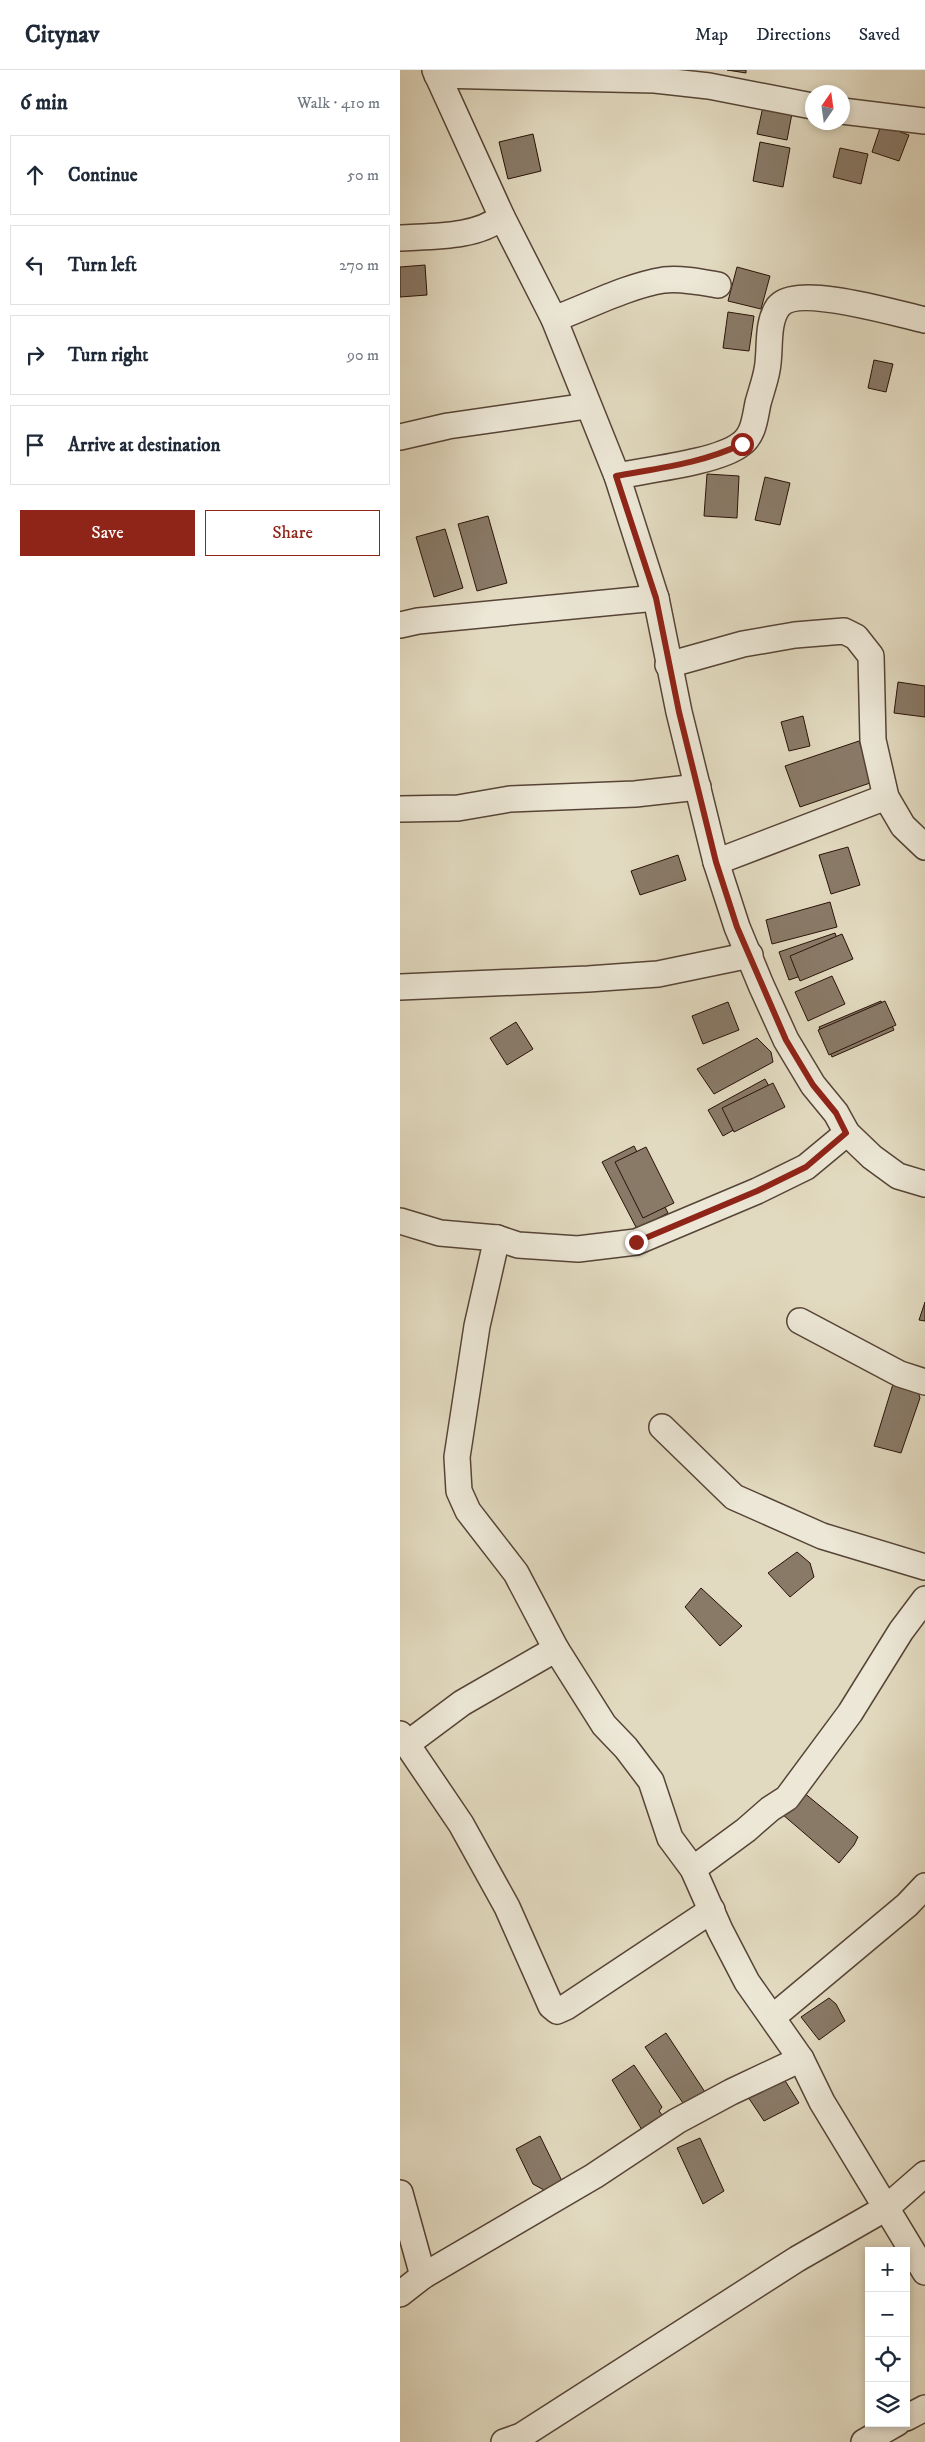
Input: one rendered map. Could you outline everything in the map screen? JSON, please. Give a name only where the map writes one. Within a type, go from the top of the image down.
[{"type":"street","points":[[805,105],[709,86],[655,80],[436,73],[473,148],[502,217],[554,320],[616,476],[656,598],[668,665],[716,862],[737,927],[786,1040],[813,1085],[836,1113],[846,1133],[872,1157],[898,1176],[925,1184]]},
{"type":"street","points":[[850,112],[925,121]]},
{"type":"street","points":[[400,238],[444,236],[491,226],[502,217]]},
{"type":"street","points":[[554,320],[633,289],[664,280],[693,281],[718,285]]},
{"type":"street","points":[[616,476],[689,462],[728,451],[742,444],[751,433],[767,369],[774,317],[778,307],[788,299],[810,296],[925,320]]},
{"type":"street","points":[[400,436],[448,426],[587,406]]},
{"type":"street","points":[[400,625],[418,621],[656,598]]},
{"type":"street","points":[[668,665],[742,644],[786,637],[844,631],[856,636],[870,656],[874,740],[886,797],[903,826],[925,847]]},
{"type":"street","points":[[400,809],[458,808],[510,799],[635,794],[698,787]]},
{"type":"street","points":[[716,862],[886,797]]},
{"type":"street","points":[[400,987],[658,974],[750,955]]},
{"type":"street","points":[[400,1222],[440,1233],[497,1238],[518,1245],[578,1249],[636,1242],[757,1191],[806,1167],[846,1133]]},
{"type":"street","points":[[497,1238],[478,1326],[460,1431],[458,1457],[459,1490],[468,1510],[516,1573],[556,1649],[604,1725],[626,1748],[651,1781],[670,1838],[693,1869],[720,1930],[748,1982],[801,2059],[822,2102],[925,2272]]},
{"type":"street","points":[[800,1321],[900,1374],[925,1382]]},
{"type":"street","points":[[662,1427],[734,1497],[822,1536],[925,1567]]},
{"type":"street","points":[[693,1869],[787,1798],[850,1713],[901,1631],[925,1599]]},
{"type":"street","points":[[556,1649],[403,1739],[461,1824],[507,1908],[551,2006],[557,2011],[566,2007],[712,1910]]},
{"type":"street","points":[[773,2017],[907,1905],[925,1886]]},
{"type":"street","points":[[400,2294],[423,2276],[594,2176],[677,2121],[801,2059]]},
{"type":"street","points":[[504,2442],[520,2436],[796,2259],[886,2208],[925,2174]]},
{"type":"street","points":[[400,2193],[423,2276]]},
{"type":"street","points":[[910,2416],[925,2408]]},
{"type":"street","points":[[864,2442],[891,2427]]},
{"type":"building","points":[[727,70],[746,70],[746,73]]},
{"type":"building","points":[[764,102],[793,108],[787,140],[757,134]]},
{"type":"building","points":[[881,125],[909,135],[899,161],[872,152]]},
{"type":"building","points":[[533,134],[541,171],[508,179],[499,142]]},
{"type":"building","points":[[760,142],[790,148],[783,187],[753,181]]},
{"type":"building","points":[[840,148],[868,154],[861,184],[833,177]]},
{"type":"building","points":[[425,265],[427,295],[400,297],[400,267]]},
{"type":"building","points":[[737,267],[770,276],[761,309],[728,301]]},
{"type":"building","points":[[728,312],[754,316],[749,351],[723,348]]},
{"type":"building","points":[[874,360],[893,364],[886,392],[868,388]]},
{"type":"building","points":[[707,474],[739,476],[737,518],[704,516]]},
{"type":"building","points":[[765,477],[790,483],[780,525],[755,520]]},
{"type":"building","points":[[488,516],[507,583],[477,591],[458,524]]},
{"type":"building","points":[[445,529],[463,588],[434,597],[416,537]]},
{"type":"building","points":[[898,682],[925,686],[925,717],[894,713]]},
{"type":"building","points":[[803,716],[810,746],[789,751],[781,722]]},
{"type":"building","points":[[859,741],[873,782],[800,807],[785,766]]},
{"type":"building","points":[[848,847],[860,885],[831,894],[819,855]]},
{"type":"building","points":[[678,855],[686,880],[640,895],[631,871]]},
{"type":"building","points":[[830,902],[837,927],[772,944],[766,920]]},
{"type":"building","points":[[835,933],[845,961],[789,980],[779,952]]},
{"type":"building","points":[[842,934],[853,959],[800,981],[790,956]]},
{"type":"building","points":[[832,976],[845,1004],[808,1021],[795,992]]},
{"type":"building","points":[[881,1001],[894,1030],[832,1057],[819,1027]]},
{"type":"building","points":[[885,1001],[896,1025],[829,1055],[818,1030]]},
{"type":"building","points":[[728,1002],[739,1030],[703,1044],[692,1016]]},
{"type":"building","points":[[516,1022],[533,1049],[507,1065],[490,1038]]},
{"type":"building","points":[[757,1038],[771,1052],[773,1062],[714,1094],[697,1069]]},
{"type":"building","points":[[765,1079],[779,1104],[723,1136],[708,1110]]},
{"type":"building","points":[[773,1083],[785,1107],[734,1132],[722,1108]]},
{"type":"building","points":[[634,1146],[668,1213],[637,1229],[602,1162]]},
{"type":"building","points":[[646,1147],[674,1203],[643,1218],[615,1162]]},
{"type":"building","points":[[925,1302],[925,1321],[919,1320]]},
{"type":"building","points":[[893,1384],[918,1392],[920,1398],[901,1453],[874,1446]]},
{"type":"building","points":[[797,1552],[810,1563],[814,1577],[790,1597],[768,1573]]},
{"type":"building","points":[[701,1588],[742,1626],[720,1646],[685,1607]]},
{"type":"building","points":[[803,1792],[858,1837],[839,1863],[782,1814]]},
{"type":"building","points":[[829,1998],[836,2004],[845,2021],[819,2040],[801,2017]]},
{"type":"building","points":[[666,2033],[705,2092],[685,2106],[645,2047]]},
{"type":"building","points":[[634,2065],[662,2107],[659,2111],[663,2116],[642,2130],[612,2080]]},
{"type":"building","points":[[784,2079],[799,2103],[764,2121],[748,2097]]},
{"type":"building","points":[[540,2136],[562,2181],[544,2190],[533,2184],[516,2149]]},
{"type":"building","points":[[700,2138],[724,2191],[703,2204],[677,2148]]},
{"type":"route","points":[[636,1242],[757,1191],[806,1167],[846,1133],[836,1113],[813,1085],[786,1040],[737,927],[716,862],[692,757],[679,712],[656,598],[616,476],[689,462],[728,451],[742,444]]}]
